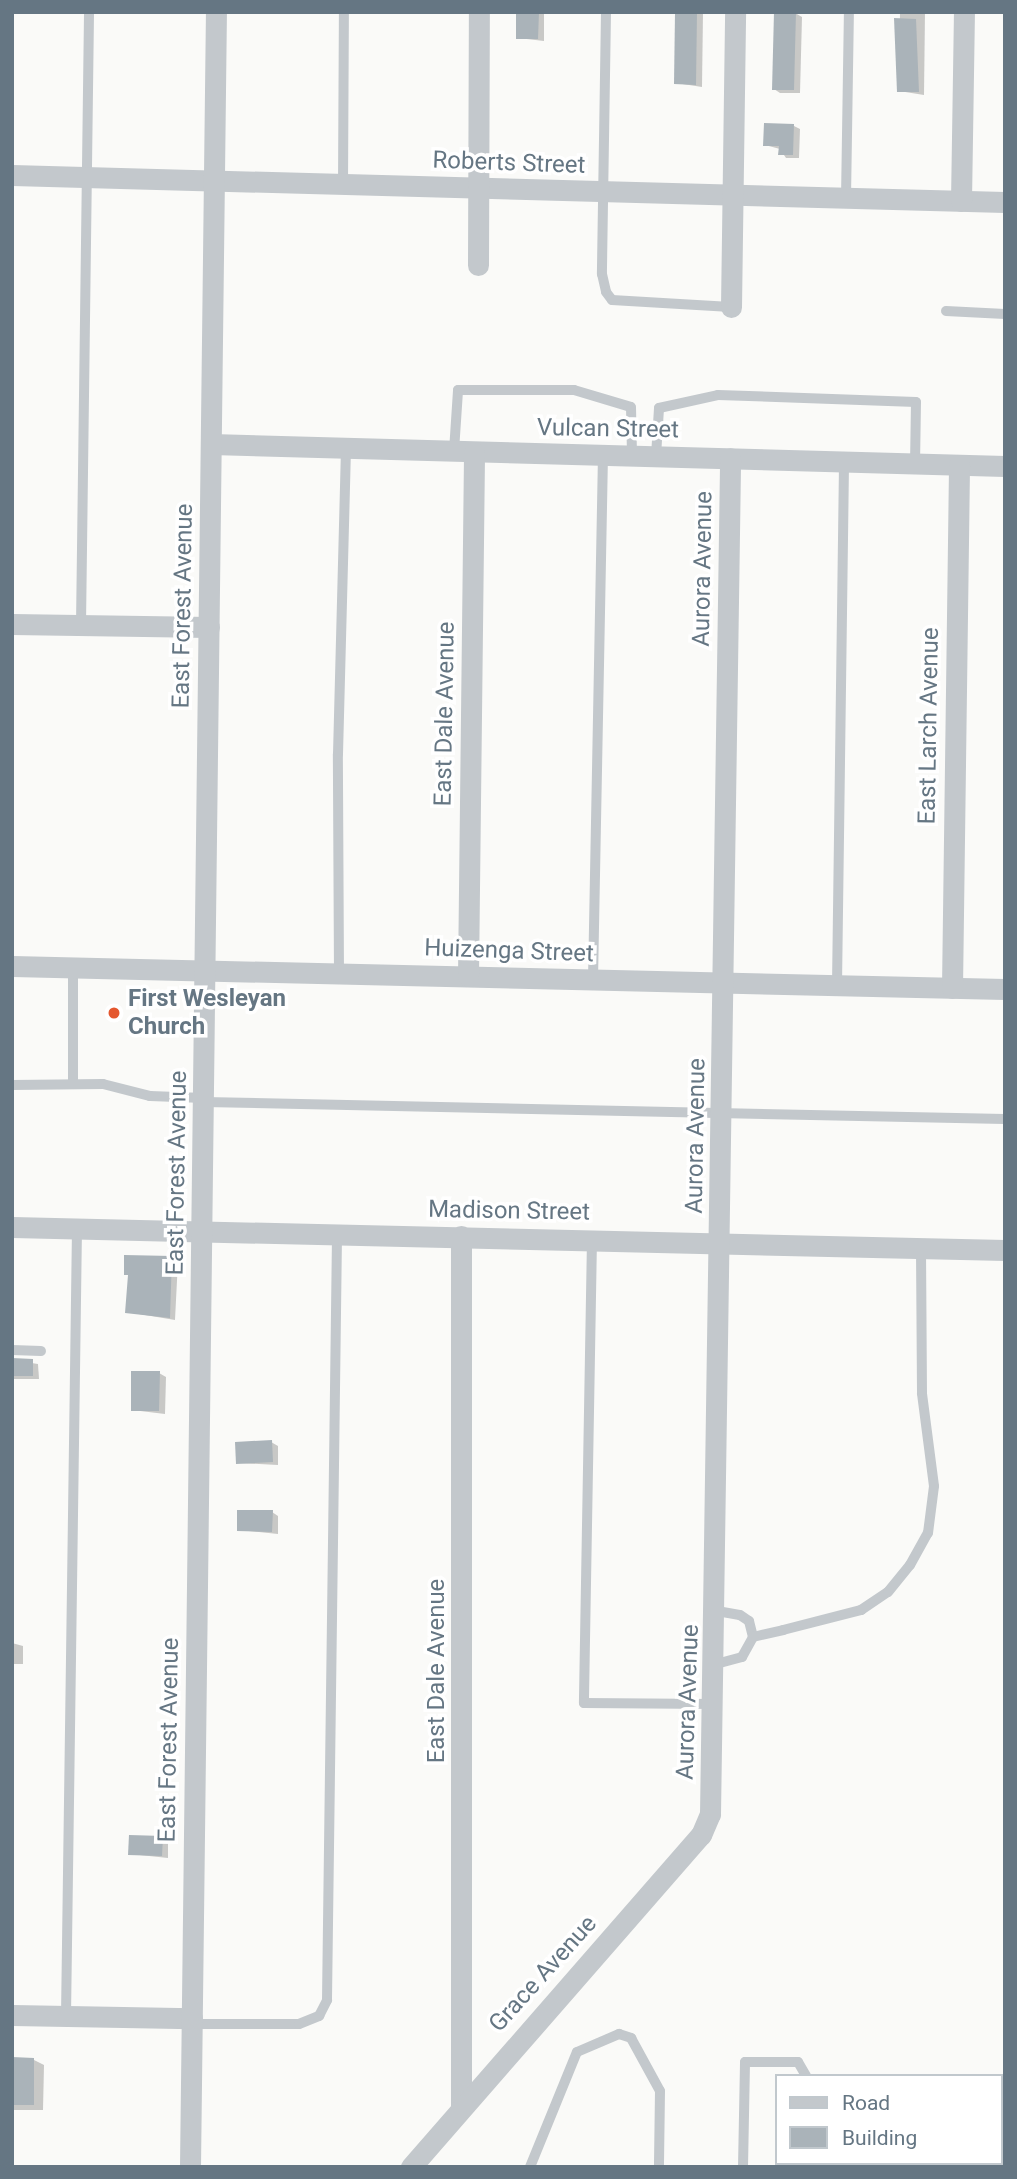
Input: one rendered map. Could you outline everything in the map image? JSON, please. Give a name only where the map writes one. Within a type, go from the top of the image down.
[{"type":"street","name":"East Forest Avenue","points":[[190,2167],[216,12]]},
{"type":"street","points":[[478,265],[479,12]]},
{"type":"street","points":[[731,307],[735,12]]},
{"type":"street","points":[[961,201],[964,12]]},
{"type":"street","name":"Roberts Street","points":[[12,175],[1005,202]]},
{"type":"street","name":"Vulcan Street","points":[[211,444],[1005,466]]},
{"type":"street","name":"East Dale Avenue","points":[[464,452],[468,976]]},
{"type":"street","name":"Aurora Avenue","points":[[710,1814],[717,1611],[730,458]]},
{"type":"street","name":"East Larch Avenue","points":[[952,988],[959,465]]},
{"type":"street","points":[[12,624],[209,627]]},
{"type":"street","name":"Huizenga Street","points":[[12,966],[1005,989]]},
{"type":"street","name":"Madison Street","points":[[12,1227],[1005,1250]]},
{"type":"street","name":"East Dale Avenue","points":[[461,1236],[461,2106]]},
{"type":"street","name":"Grace Avenue","points":[[411,2167],[461,2106],[701,1835],[710,1814]]},
{"type":"street","points":[[12,2015],[192,2021]]},
{"type":"lane","points":[[81,625],[89,12]]},
{"type":"lane","points":[[343,185],[344,12]]},
{"type":"lane","points":[[606,12],[603,274],[611,300],[731,307]]},
{"type":"lane","points":[[846,198],[849,12]]},
{"type":"lane","points":[[946,311],[1005,314]]},
{"type":"lane","points":[[464,452],[458,390],[574,390],[631,407],[632,456]]},
{"type":"lane","points":[[656,456],[659,408],[718,395],[916,402],[915,463]]},
{"type":"lane","points":[[339,973],[338,754],[346,447]]},
{"type":"lane","points":[[593,980],[603,455]]},
{"type":"lane","points":[[837,985],[844,461]]},
{"type":"lane","points":[[73,967],[73,1084]]},
{"type":"lane","points":[[12,1085],[103,1084],[150,1096],[204,1100],[1005,1119]]},
{"type":"lane","points":[[66,2016],[77,1228]]},
{"type":"lane","points":[[192,2021],[299,2024],[319,2016],[327,2000],[337,1234]]},
{"type":"lane","points":[[592,1239],[584,1703],[715,1704]]},
{"type":"lane","points":[[753,1637],[861,1611],[888,1592],[928,1533],[934,1486],[922,1393],[921,1248]]},
{"type":"lane","points":[[12,1350],[41,1352]]},
{"type":"lane","points":[[716,1664],[742,1657],[753,1637],[748,1621],[740,1615],[717,1611]]},
{"type":"lane","points":[[530,2167],[578,2052],[619,2034],[631,2038],[660,2091],[659,2167]]},
{"type":"lane","points":[[743,2167],[745,2062],[798,2062],[805,2074]]},
{"type":"building","points":[[516,12],[539,12],[538,39],[516,39]]},
{"type":"building","points":[[774,12],[796,12],[794,90],[772,90]]},
{"type":"building","points":[[675,13],[697,13],[696,85],[674,84]]},
{"type":"building","points":[[894,18],[916,19],[919,92],[897,92]]},
{"type":"building","points":[[764,123],[794,124],[793,155],[778,155],[779,146],[763,146]]},
{"type":"building","points":[[124,1255],[172,1256],[170,1318],[125,1313],[128,1275],[124,1275]]},
{"type":"building","points":[[12,1358],[33,1359],[33,1376],[12,1376]]},
{"type":"building","points":[[131,1371],[160,1371],[159,1411],[131,1411]]},
{"type":"building","points":[[272,1440],[273,1462],[236,1464],[235,1442]]},
{"type":"building","points":[[237,1510],[273,1510],[272,1532],[237,1531]]},
{"type":"building","points":[[129,1835],[163,1836],[162,1856],[128,1855]]},
{"type":"building","points":[[12,2057],[34,2058],[34,2105],[12,2105]]},
{"type":"place","name":"First Wesleyan Church","points":[[114,1013]]}]
